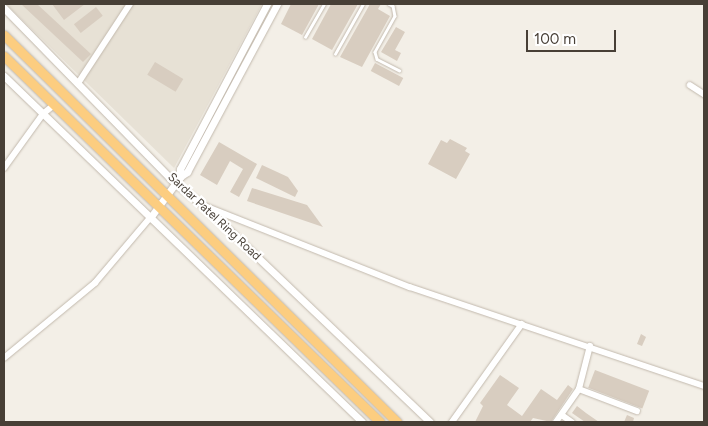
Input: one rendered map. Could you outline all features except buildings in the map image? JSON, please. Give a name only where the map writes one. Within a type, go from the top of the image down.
[{"type":"highway","name":"Sardar Patel Ring Road","points":[[4,35],[397,422]]},
{"type":"highway","points":[[4,56],[159,210],[380,422]]},
{"type":"highway","points":[[319,363],[327,354]]},
{"type":"street","points":[[79,82],[130,4]]},
{"type":"street","points":[[178,180],[180,169],[267,4]]},
{"type":"street","points":[[4,358],[96,283],[150,218],[159,210],[178,180],[187,172],[277,4]]},
{"type":"street","name":"Sardar Patel Ring Road","points":[[4,8],[203,205],[430,422]]},
{"type":"street","points":[[4,76],[362,422]]},
{"type":"street","points":[[690,85],[704,94]]},
{"type":"street","points":[[4,168],[43,114],[53,106]]},
{"type":"street","points":[[203,205],[410,287],[590,346],[704,386]]},
{"type":"street","points":[[452,422],[522,324]]},
{"type":"street","points":[[556,422],[579,389],[590,346]]},
{"type":"street","points":[[579,389],[637,411]]},
{"type":"street","points":[[562,414],[572,422]]},
{"type":"lane","points":[[305,37],[324,4]]},
{"type":"lane","points":[[335,54],[363,4]]},
{"type":"lane","points":[[388,4],[393,6],[395,16],[375,52],[376,59],[399,70]]},
{"type":"shaded area","points":[[6,4],[262,4],[174,168]]}]
